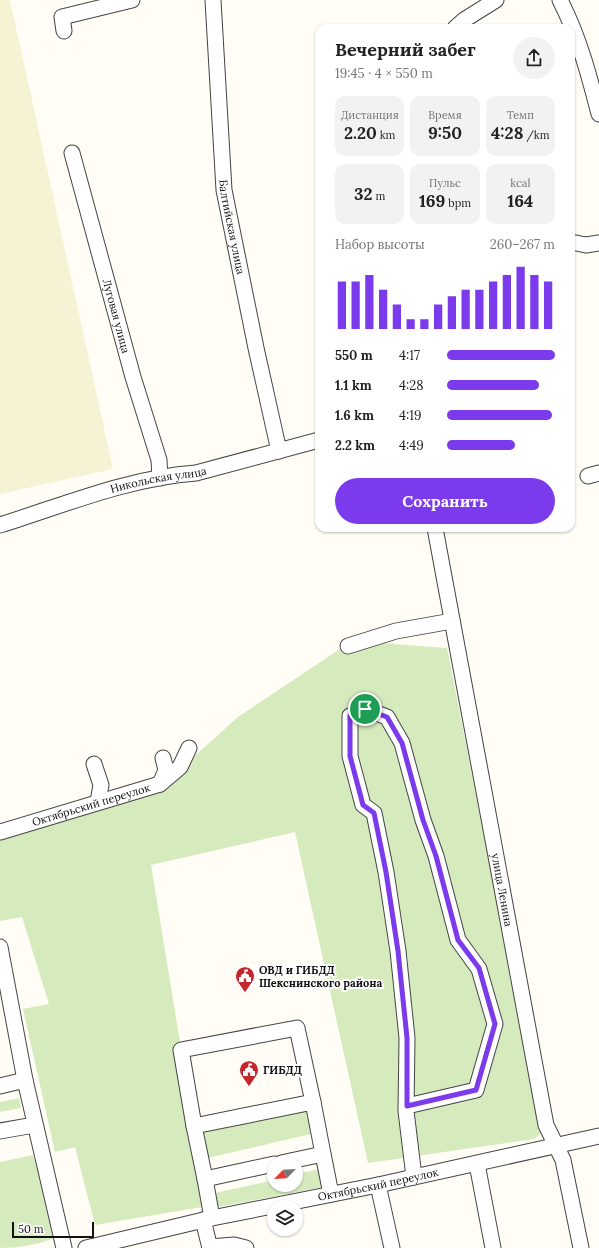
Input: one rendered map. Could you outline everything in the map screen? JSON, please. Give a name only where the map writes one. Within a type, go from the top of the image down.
[{"type":"street","points":[[64,31],[62,17],[132,0]]},
{"type":"street","name":"Балтийская улица","points":[[214,0],[224,190],[256,348],[279,451]]},
{"type":"street","points":[[460,24],[496,0]]},
{"type":"street","points":[[560,0],[573,24]]},
{"type":"street","points":[[575,30],[584,57],[599,114]]},
{"type":"street","name":"Луговая улица","points":[[72,153],[133,377],[159,460],[160,478]]},
{"type":"street","points":[[575,243],[586,245],[599,243]]},
{"type":"street","name":"Никольская улица","points":[[0,525],[103,491],[160,478],[196,473],[315,441]]},
{"type":"street","name":"улица Ленина","points":[[436,532],[546,1125],[563,1160],[581,1248]]},
{"type":"street","points":[[348,646],[396,631],[452,621]]},
{"type":"street","points":[[407,1106],[476,1090],[495,1024],[479,968],[458,940],[436,856],[423,820],[402,743],[387,717],[365,709],[350,716],[350,756],[363,805],[374,813],[386,872],[398,951],[407,1038],[406,1111],[414,1177]]},
{"type":"street","name":"Октябрьский переулок","points":[[0,832],[160,784],[180,767],[189,748]]},
{"type":"street","points":[[160,784],[166,770],[163,758]]},
{"type":"street","points":[[94,764],[101,785],[98,802]]},
{"type":"street","points":[[0,946],[34,1125],[64,1248]]},
{"type":"street","points":[[246,1248],[234,1245],[210,1248],[205,1179],[181,1050],[297,1028],[332,1194]]},
{"type":"street","points":[[0,1086],[25,1080]]},
{"type":"street","points":[[194,1126],[313,1102]]},
{"type":"street","points":[[0,1132],[34,1125]]},
{"type":"street","name":"Октябрьский переулок","points":[[86,1248],[207,1219],[378,1185],[599,1136]]},
{"type":"street","points":[[303,1158],[323,1154]]},
{"type":"street","points":[[477,1164],[493,1248]]},
{"type":"street","points":[[205,1179],[267,1166]]},
{"type":"street","points":[[378,1185],[392,1248]]},
{"type":"shaded area","points":[[0,0],[10,0],[113,469],[0,494]]},
{"type":"green space","points":[[352,641],[447,648],[541,1123],[541,1133],[534,1139],[368,1163],[295,832],[151,865],[195,1134],[310,1108],[315,1133],[195,1161],[202,1207],[95,1225],[75,1147],[55,1152],[23,1009],[49,1004],[22,917],[0,921],[0,836],[103,804],[188,762],[238,717]]},
{"type":"green space","points":[[19,1098],[21,1108],[0,1112],[0,1102]]},
{"type":"green space","points":[[33,1155],[55,1233],[52,1239],[39,1243],[20,1247],[0,1248],[0,1162]]},
{"type":"green space","points":[[320,1169],[323,1187],[303,1191],[303,1173]]},
{"type":"green space","points":[[267,1182],[267,1192],[297,1192],[218,1207],[215,1193]]},
{"type":"place","name":"ОВД и ГИБДД Шекснинского района","points":[[245,993]]},
{"type":"place","name":"ГИБДД","points":[[249,1087]]},
{"type":"route","points":[[365,709],[387,717],[402,743],[423,820],[436,856],[458,940],[479,968],[495,1024],[476,1090],[407,1106],[407,1038],[398,951],[386,872],[374,813],[363,805],[350,756],[350,716],[365,709]]}]
